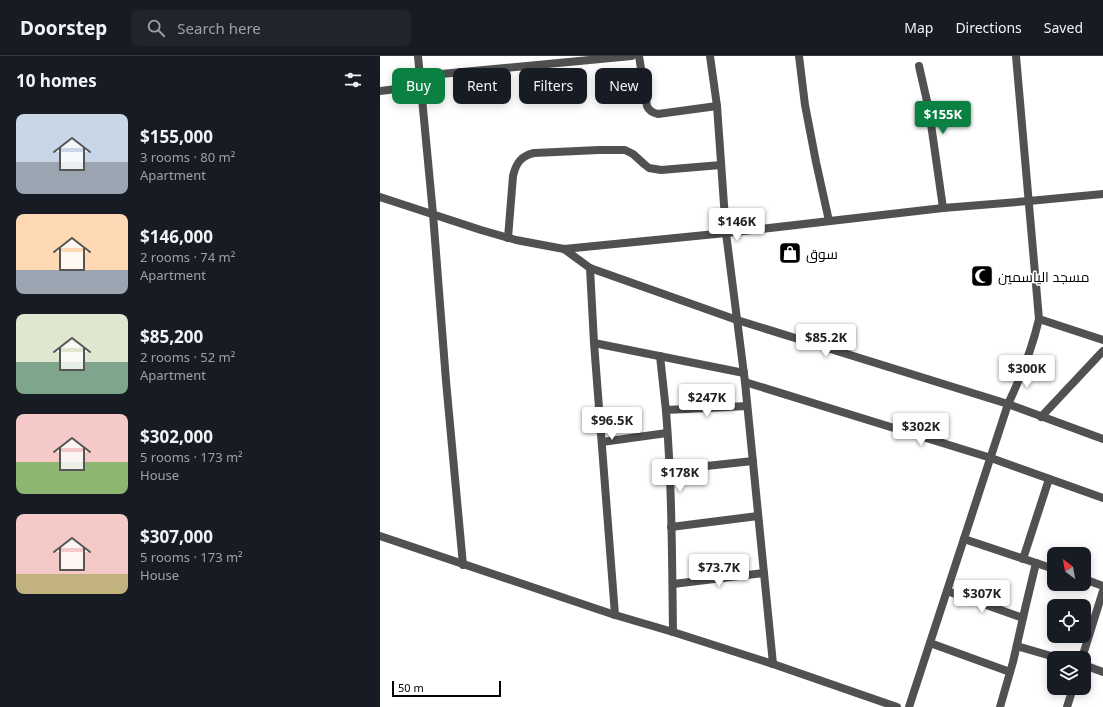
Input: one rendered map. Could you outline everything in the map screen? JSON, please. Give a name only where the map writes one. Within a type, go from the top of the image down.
[{"type":"street","points":[[418,56],[419,68]]},
{"type":"street","points":[[445,74],[632,56]]},
{"type":"street","points":[[639,56],[647,106],[650,111],[658,114],[717,106]]},
{"type":"street","points":[[710,56],[717,106],[726,233],[745,382],[773,664]]},
{"type":"street","points":[[799,56],[805,105],[829,221]]},
{"type":"street","points":[[909,707],[1008,404],[1025,366],[1033,344],[1039,319],[1016,56]]},
{"type":"street","points":[[919,66],[929,110],[943,208]]},
{"type":"street","points":[[380,91],[392,90]]},
{"type":"street","points":[[423,104],[463,564]]},
{"type":"street","points":[[508,238],[513,176],[515,168],[520,160],[526,155],[548,152],[625,150],[633,154],[652,169],[661,170],[721,165]]},
{"type":"street","points":[[380,197],[508,238],[564,249],[726,233],[943,208],[1103,194]]},
{"type":"street","points":[[564,249],[590,268],[737,320],[1008,404],[1103,439]]},
{"type":"street","points":[[590,268],[594,343],[615,615]]},
{"type":"street","points":[[1039,319],[1103,340]]},
{"type":"street","points":[[594,343],[744,373]]},
{"type":"street","points":[[1041,416],[1103,351]]},
{"type":"street","points":[[660,356],[666,410],[674,632]]},
{"type":"street","points":[[745,382],[991,458],[1103,498]]},
{"type":"street","points":[[666,410],[747,406]]},
{"type":"street","points":[[602,442],[667,433]]},
{"type":"street","points":[[669,470],[752,461]]},
{"type":"street","points":[[1023,559],[1049,478]]},
{"type":"street","points":[[671,527],[758,516]]},
{"type":"street","points":[[380,536],[615,615],[674,632],[773,664],[897,707]]},
{"type":"street","points":[[964,539],[1047,567]]},
{"type":"street","points":[[1000,707],[1017,646],[1036,563]]},
{"type":"street","points":[[672,584],[764,573]]},
{"type":"street","points":[[1091,582],[1103,586]]},
{"type":"street","points":[[947,591],[1023,618]]},
{"type":"street","points":[[1084,651],[1103,591]]},
{"type":"street","points":[[930,643],[1010,672]]},
{"type":"street","points":[[1017,646],[1047,655]]},
{"type":"street","points":[[1091,668],[1103,672]]},
{"type":"street","points":[[1067,707],[1071,695]]},
{"type":"place","name":"سوق","points":[[790,253]]},
{"type":"place","name":"مسجد الياسمين","points":[[982,276]]}]
